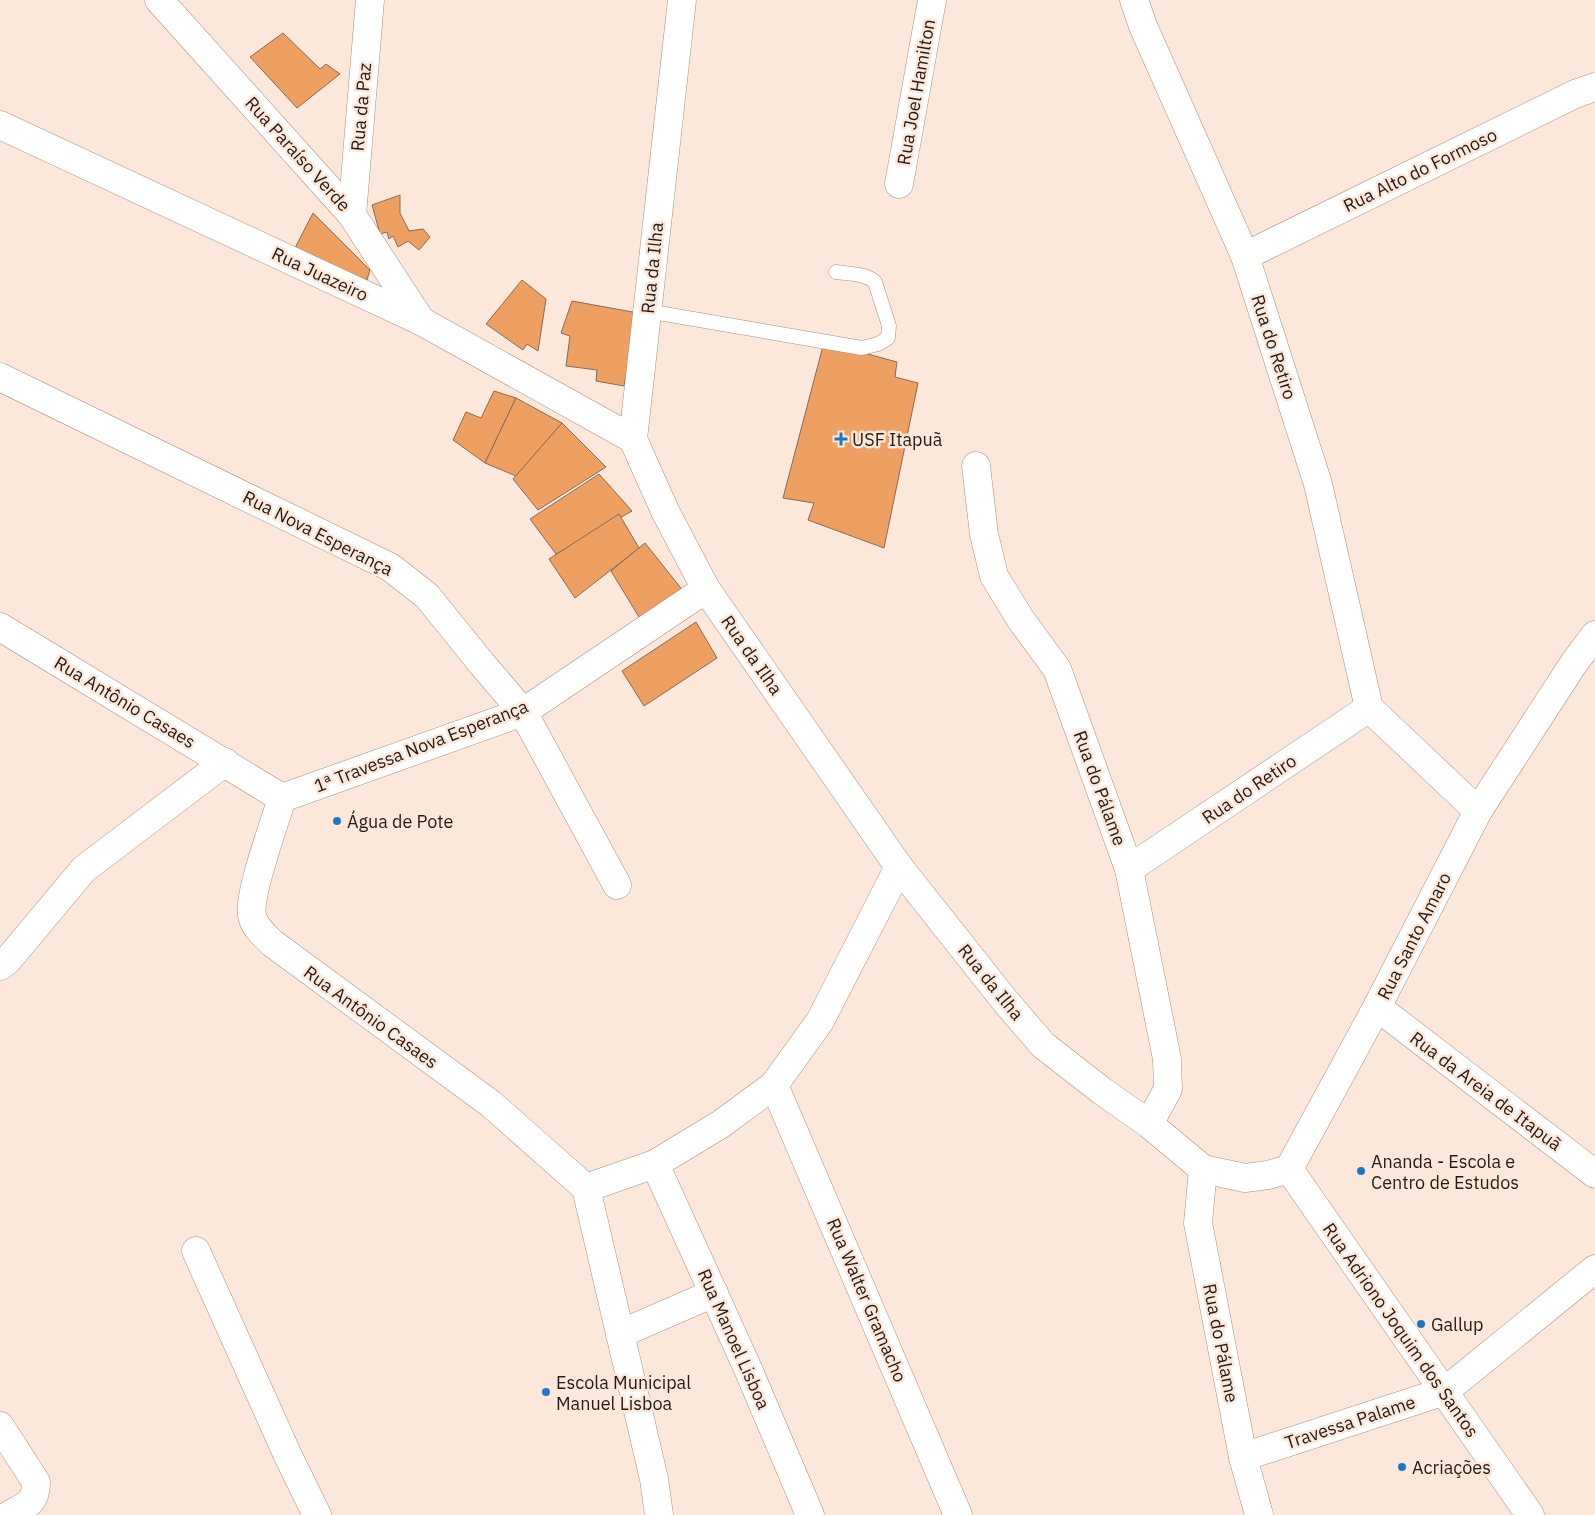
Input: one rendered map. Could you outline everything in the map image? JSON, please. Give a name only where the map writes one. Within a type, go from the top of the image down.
[{"type":"street","name":"Rua Paraíso Verde","points":[[159,0],[352,215],[421,321]]},
{"type":"street","name":"Rua da Paz","points":[[352,215],[370,0]]},
{"type":"street","name":"Rua da Ilha","points":[[682,0],[633,439],[664,510],[706,589],[900,867],[1006,1002],[1043,1045],[1102,1092],[1149,1124],[1203,1169]]},
{"type":"street","name":"Rua Joel Hamilton","points":[[899,184],[932,0]]},
{"type":"street","name":"Rua do Retiro","points":[[1129,869],[1369,708],[1318,484],[1245,256],[1143,26],[1134,0]]},
{"type":"street","name":"Rua Alto do Formoso","points":[[1245,256],[1575,94],[1595,86]]},
{"type":"street","name":"Rua Juazeiro","points":[[0,125],[421,321],[633,439]]},
{"type":"street","name":"Rua Nova Esperança","points":[[0,376],[390,567],[427,596],[523,712],[617,885]]},
{"type":"street","name":"Rua do Pálame","points":[[976,466],[984,534],[994,576],[1021,620],[1057,669],[1129,869],[1167,1059],[1168,1090],[1149,1124]]},
{"type":"street","name":"1ª Travessa Nova Esperança","points":[[282,798],[523,712],[706,589]]},
{"type":"street","name":"Rua Antônio Casaes","points":[[0,627],[226,762],[282,798],[253,894],[252,914],[256,927],[272,944],[491,1104],[586,1188]]},
{"type":"street","name":"Rua Santo Amaro","points":[[1289,1169],[1377,1007],[1478,812],[1574,663],[1595,635]]},
{"type":"street","points":[[1369,708],[1478,812]]},
{"type":"street","points":[[0,966],[7,961],[84,869],[226,762]]},
{"type":"street","points":[[659,1515],[654,1479],[586,1188],[655,1164],[721,1124],[774,1085],[820,1022],[900,867]]},
{"type":"street","name":"Rua da Areia de Itapuã","points":[[1377,1007],[1595,1174]]},
{"type":"street","name":"Rua Walter Gramacho","points":[[774,1085],[958,1515]]},
{"type":"street","name":"Rua Manoel Lisboa","points":[[655,1164],[748,1369],[810,1515]]},
{"type":"street","points":[[1203,1169],[1245,1178],[1268,1176],[1289,1169]]},
{"type":"street","name":"Rua do Pálame","points":[[1203,1169],[1198,1223],[1243,1457],[1259,1515]]},
{"type":"street","name":"Rua Adriono Joquim dos Santos","points":[[1289,1169],[1530,1515]]},
{"type":"street","points":[[196,1251],[288,1458],[317,1515]]},
{"type":"street","name":"Travessa Palame","points":[[1243,1457],[1445,1392],[1595,1269]]},
{"type":"street","points":[[620,1334],[714,1293]]},
{"type":"street","points":[[0,1426],[36,1482],[36,1493],[31,1502],[9,1515]]},
{"type":"lane","points":[[647,311],[862,348],[878,344],[888,338],[889,326],[875,282],[865,276],[836,272]]},
{"type":"building","points":[[283,33],[320,69],[326,64],[340,74],[297,108],[250,57]]},
{"type":"building","points":[[400,195],[400,213],[409,231],[423,229],[430,237],[419,250],[408,241],[398,247],[393,236],[389,239],[387,232],[380,234],[372,205]]},
{"type":"building","points":[[313,213],[370,270],[367,280],[294,250]]},
{"type":"building","points":[[522,280],[546,299],[538,351],[527,344],[523,350],[486,324]]},
{"type":"building","points":[[572,301],[638,313],[624,386],[596,381],[597,370],[566,366],[570,336],[561,333]]},
{"type":"building","points":[[824,342],[897,362],[895,377],[918,383],[884,548],[808,520],[814,503],[783,498]]},
{"type":"building","points":[[494,391],[516,398],[485,463],[453,440],[466,412],[481,418]]},
{"type":"building","points":[[516,398],[562,423],[516,476],[485,463]]},
{"type":"building","points":[[562,423],[606,467],[538,510],[513,479]]},
{"type":"building","points":[[599,474],[632,511],[556,554],[530,519]]},
{"type":"building","points":[[619,514],[639,548],[575,598],[549,559]]},
{"type":"building","points":[[645,543],[684,592],[639,617],[611,571]]},
{"type":"building","points":[[696,622],[717,658],[644,706],[622,671]]},
{"type":"place","name":"USF Itapuã","points":[[841,439]]},
{"type":"place","name":"Água de Pote","points":[[337,821]]},
{"type":"place","name":"Ananda - Escola e Centro de Estudos","points":[[1361,1171]]},
{"type":"place","name":"Gallup","points":[[1421,1324]]},
{"type":"place","name":"Escola Municipal Manuel Lisboa","points":[[546,1392]]},
{"type":"place","name":"Acriações","points":[[1402,1467]]}]
